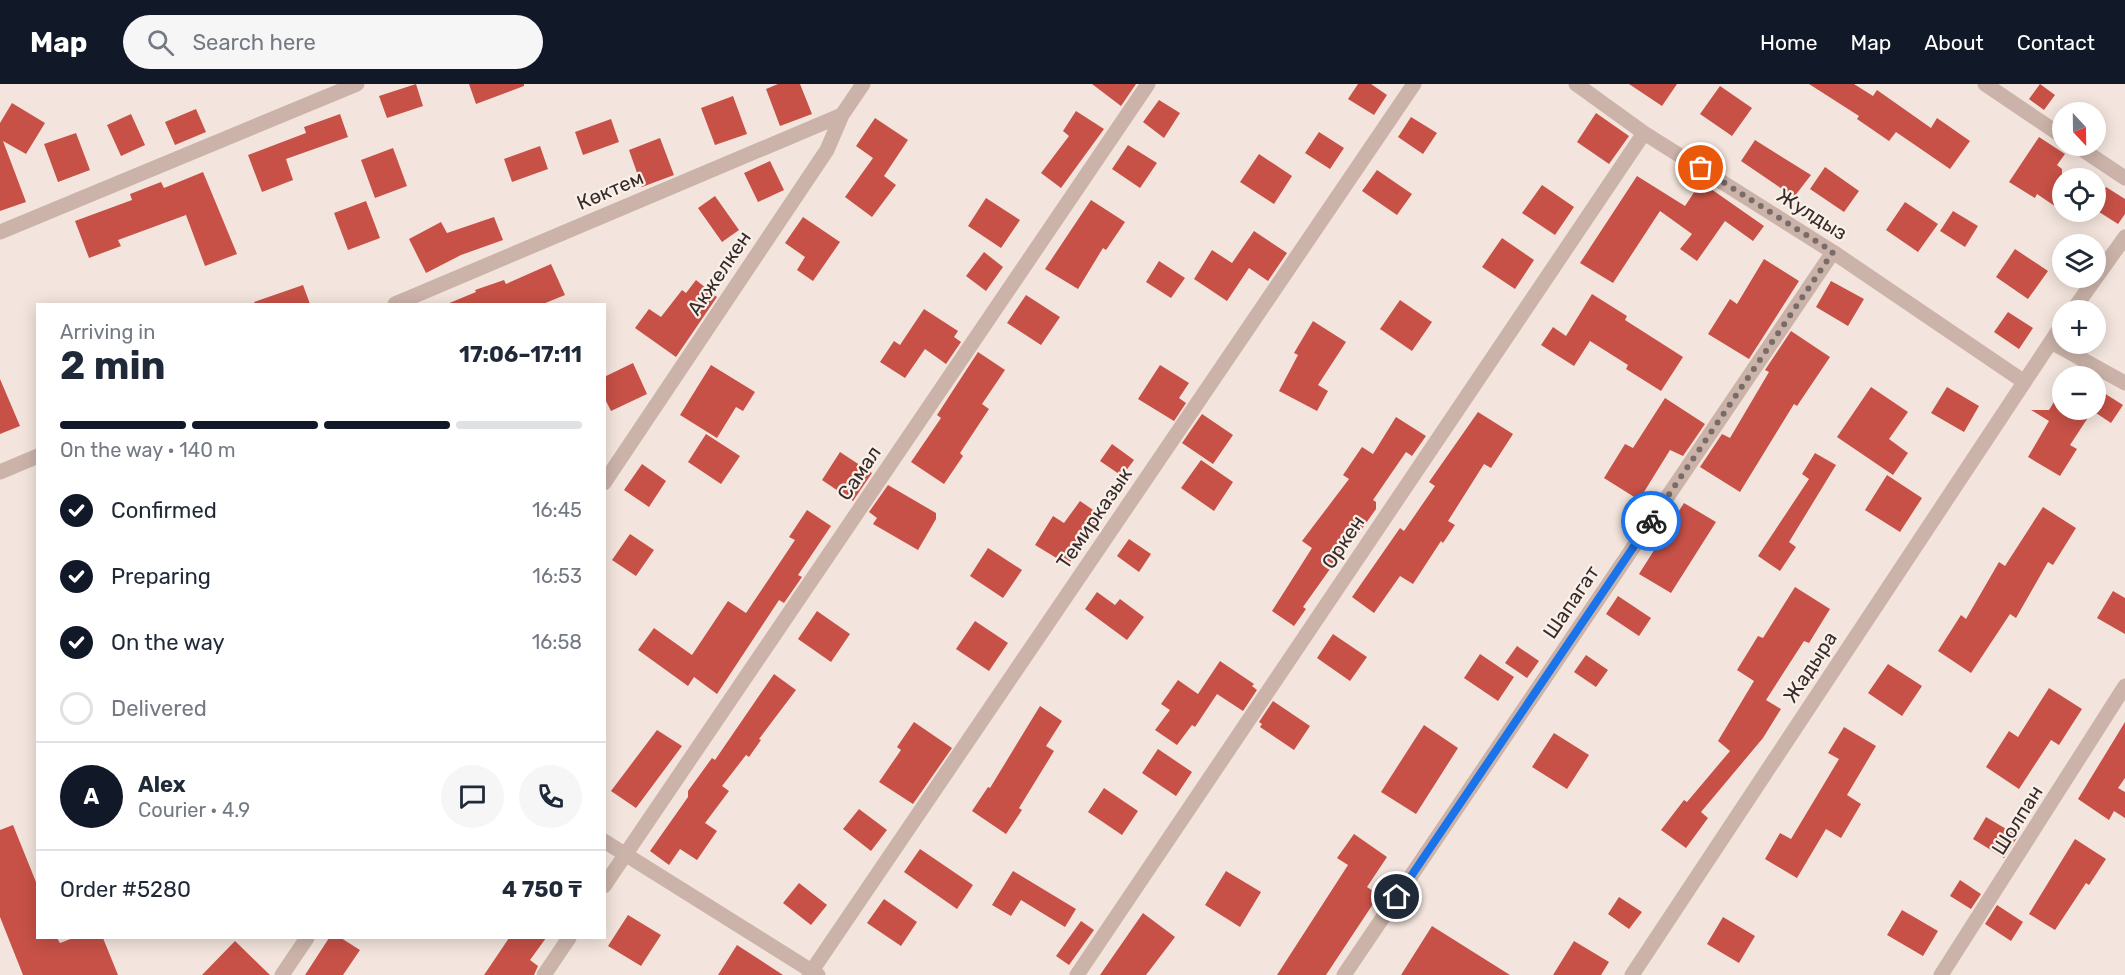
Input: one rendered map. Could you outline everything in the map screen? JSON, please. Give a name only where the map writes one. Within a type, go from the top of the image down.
[{"type":"street","points":[[0,232],[357,84]]},
{"type":"street","name":"Акжелкен","points":[[606,480],[827,150],[842,115],[863,84]]},
{"type":"street","name":"Самал","points":[[606,883],[1149,84]]},
{"type":"street","name":"Темирказык","points":[[813,974],[1414,84]]},
{"type":"street","name":"Жулдыз","points":[[1576,84],[1644,133],[1833,252],[2023,381]]},
{"type":"street","points":[[1985,84],[2052,129]]},
{"type":"street","name":"Көктем","points":[[397,303],[842,115]]},
{"type":"street","name":"Оркен","points":[[1077,975],[1644,133]]},
{"type":"street","points":[[2092,156],[2125,178]]},
{"type":"street","points":[[2080,300],[2125,237]]},
{"type":"street","name":"Шапагат","points":[[1344,975],[1833,252]]},
{"type":"street","points":[[2051,342],[2125,383]]},
{"type":"street","name":"Жадыра","points":[[1632,975],[2023,381],[2051,342]]},
{"type":"street","points":[[0,472],[36,457]]},
{"type":"street","name":"Шолпан","points":[[1941,975],[2125,686]]},
{"type":"street","points":[[606,842],[813,974]]},
{"type":"street","points":[[282,975],[306,939]]},
{"type":"street","points":[[544,975],[568,939]]},
{"type":"building","points":[[416,84],[423,106],[387,118],[379,96]]},
{"type":"building","points":[[469,84],[524,84],[524,86],[476,104]]},
{"type":"building","points":[[778,84],[800,84],[812,114],[780,126],[766,89]]},
{"type":"building","points":[[1092,84],[1136,84],[1121,106]]},
{"type":"building","points":[[1358,84],[1371,84],[1387,95],[1374,115],[1348,99]]},
{"type":"building","points":[[1629,84],[1677,84],[1662,106]]},
{"type":"building","points":[[1809,84],[1854,84],[1873,96],[1877,90],[1931,128],[1937,118],[1970,141],[1950,169],[1896,132],[1889,141],[1857,119],[1859,116]]},
{"type":"building","points":[[2040,84],[2055,95],[2044,110],[2029,99]]},
{"type":"building","points":[[1720,86],[1752,108],[1732,136],[1700,114]]},
{"type":"building","points":[[733,96],[747,134],[715,145],[701,108]]},
{"type":"building","points":[[1159,100],[1180,113],[1164,138],[1143,122]]},
{"type":"building","points":[[12,103],[45,123],[26,154],[3,141],[26,202],[0,211],[0,123]]},
{"type":"building","points":[[196,109],[206,132],[175,145],[165,122]]},
{"type":"building","points":[[1076,111],[1104,129],[1061,188],[1041,173],[1069,136],[1063,131]]},
{"type":"building","points":[[1596,113],[1629,136],[1609,164],[1577,142]]},
{"type":"building","points":[[131,114],[145,145],[121,156],[107,125]]},
{"type":"building","points":[[340,114],[348,137],[286,159],[293,180],[262,192],[248,155],[306,133],[304,127]]},
{"type":"building","points":[[1411,117],[1437,133],[1423,154],[1398,137]]},
{"type":"building","points":[[875,118],[908,140],[884,176],[896,185],[872,217],[845,197],[873,158],[856,146]]},
{"type":"building","points":[[611,119],[619,142],[583,155],[575,132]]},
{"type":"building","points":[[1319,132],[1344,148],[1330,169],[1305,153]]},
{"type":"building","points":[[76,133],[90,170],[58,182],[44,144]]},
{"type":"building","points":[[2039,137],[2052,146],[2052,156],[2064,156],[2057,165],[2061,168],[2052,168],[2052,204],[2037,194],[2035,198],[2009,182]]},
{"type":"building","points":[[660,138],[674,175],[642,187],[629,150]]},
{"type":"building","points":[[1755,140],[1811,175],[1794,197],[1741,161]]},
{"type":"building","points":[[1128,145],[1157,163],[1140,188],[1112,169]]},
{"type":"building","points":[[540,146],[548,169],[512,182],[504,159]]},
{"type":"building","points":[[393,148],[407,186],[375,198],[361,160]]},
{"type":"building","points":[[1259,154],[1292,176],[1274,204],[1240,182]]},
{"type":"building","points":[[770,161],[784,190],[758,202],[744,173]]},
{"type":"building","points":[[1825,167],[1859,191],[1844,212],[1810,189]]},
{"type":"building","points":[[1377,170],[1412,194],[1397,215],[1362,191]]},
{"type":"building","points":[[203,172],[237,254],[205,266],[186,215],[118,240],[121,246],[89,258],[75,221],[132,200],[130,194],[161,182],[164,188]]},
{"type":"building","points":[[1637,176],[1685,206],[1701,182],[1764,226],[1753,241],[1725,221],[1697,261],[1680,249],[1692,234],[1660,211],[1613,283],[1580,263]]},
{"type":"building","points":[[1542,185],[1574,207],[1555,235],[1522,213]]},
{"type":"building","points":[[2106,187],[2125,199],[2125,214],[2118,224],[2106,216]]},
{"type":"building","points":[[715,196],[739,230],[722,242],[698,208]]},
{"type":"building","points":[[986,198],[1020,220],[1001,248],[968,226]]},
{"type":"building","points":[[1091,200],[1125,222],[1106,250],[1103,248],[1078,289],[1045,269]]},
{"type":"building","points":[[366,201],[380,238],[348,250],[334,213]]},
{"type":"building","points":[[1905,202],[1938,224],[1918,252],[1886,230]]},
{"type":"building","points":[[1953,211],[1978,226],[1965,247],[1940,231]]},
{"type":"building","points":[[494,217],[503,240],[461,255],[426,273],[409,239],[441,222],[447,233]]},
{"type":"building","points":[[803,217],[840,242],[813,281],[797,270],[805,257],[785,243]]},
{"type":"building","points":[[1254,231],[1287,253],[1268,281],[1249,268],[1227,301],[1194,279],[1212,250],[1232,263]]},
{"type":"building","points":[[1502,238],[1534,260],[1515,289],[1482,267]]},
{"type":"building","points":[[2015,249],[2048,271],[2028,299],[1996,277]]},
{"type":"building","points":[[984,252],[1003,267],[986,291],[966,276]]},
{"type":"building","points":[[1764,259],[1799,281],[1749,359],[1708,334],[1730,299],[1737,304]]},
{"type":"building","points":[[1159,261],[1185,278],[1171,298],[1146,282]]},
{"type":"building","points":[[551,264],[565,295],[545,303],[449,303],[476,292],[475,290],[504,280],[506,284]]},
{"type":"building","points":[[696,280],[717,297],[676,357],[635,328],[649,309],[661,317],[682,290],[686,293]]},
{"type":"building","points":[[1831,281],[1864,299],[1848,326],[1816,307]]},
{"type":"building","points":[[303,285],[310,303],[254,303]]},
{"type":"building","points":[[1592,294],[1627,316],[1625,320],[1683,357],[1661,391],[1626,369],[1628,365],[1590,341],[1574,366],[1541,345],[1553,327],[1566,336]]},
{"type":"building","points":[[1026,295],[1060,317],[1041,345],[1007,323]]},
{"type":"building","points":[[1400,300],[1432,322],[1412,351],[1380,329]]},
{"type":"building","points":[[924,309],[958,331],[954,337],[961,342],[946,364],[925,349],[905,378],[880,362],[894,341],[900,345]]},
{"type":"building","points":[[2008,312],[2033,328],[2019,349],[1994,332]]},
{"type":"building","points":[[1313,321],[1346,342],[1318,385],[1328,391],[1317,411],[1279,391],[1298,355],[1294,353]]},
{"type":"building","points":[[1791,331],[1830,357],[1797,406],[1794,404],[1740,492],[1700,467],[1722,434],[1730,438],[1769,372],[1765,370]]},
{"type":"building","points":[[978,352],[1005,370],[982,404],[989,409],[960,453],[963,456],[944,484],[911,462],[941,418],[937,415]]},
{"type":"building","points":[[633,363],[647,394],[611,411],[606,401],[606,376]]},
{"type":"building","points":[[711,365],[755,392],[743,411],[736,407],[717,438],[680,415]]},
{"type":"building","points":[[1160,365],[1189,383],[1179,398],[1186,403],[1174,421],[1138,399]]},
{"type":"building","points":[[0,379],[20,426],[0,434]]},
{"type":"building","points":[[1871,387],[1908,412],[1889,439],[1908,453],[1893,475],[1837,437]]},
{"type":"building","points":[[1947,387],[1979,406],[1964,432],[1931,413]]},
{"type":"building","points":[[2106,394],[2123,405],[2111,423],[2106,420]]},
{"type":"building","points":[[1665,398],[1705,424],[1683,456],[1670,450],[1639,500],[1604,478],[1625,444],[1633,448]]},
{"type":"building","points":[[2052,405],[2052,420],[2086,420],[2070,445],[2077,449],[2060,476],[2028,457],[2049,421],[2031,410],[2049,410]]},
{"type":"building","points":[[1478,412],[1513,434],[1491,468],[1484,464],[1448,521],[1455,525],[1443,543],[1441,541],[1413,584],[1400,576],[1374,613],[1352,597],[1400,528],[1404,531],[1435,486],[1429,482]]},
{"type":"building","points":[[1202,414],[1233,435],[1213,464],[1182,443]]},
{"type":"building","points":[[1396,417],[1426,436],[1412,456],[1406,452],[1373,500],[1376,502],[1376,509],[1359,533],[1357,531],[1303,607],[1306,609],[1294,626],[1272,611],[1312,548],[1302,541],[1349,479],[1343,475],[1362,447],[1373,454]]},
{"type":"building","points":[[706,434],[740,456],[721,484],[688,462]]},
{"type":"building","points":[[1112,444],[1134,460],[1122,476],[1100,461]]},
{"type":"building","points":[[840,452],[872,473],[853,501],[822,480]]},
{"type":"building","points":[[1815,453],[1836,465],[1789,542],[1796,547],[1780,571],[1758,556],[1809,479],[1802,474]]},
{"type":"building","points":[[1201,460],[1233,482],[1214,511],[1181,488]]},
{"type":"building","points":[[642,464],[666,481],[649,507],[624,490]]},
{"type":"building","points":[[1887,475],[1922,498],[1900,532],[1865,510]]},
{"type":"building","points":[[888,485],[936,513],[936,519],[918,550],[873,524],[877,518],[869,512]]},
{"type":"building","points":[[1080,501],[1102,516],[1068,565],[1035,545],[1053,516],[1064,523]]},
{"type":"building","points":[[1684,503],[1716,522],[1671,593],[1639,574]]},
{"type":"building","points":[[2043,507],[2076,528],[2053,565],[2048,562],[2016,618],[2010,614],[1971,673],[1938,651],[1961,615],[1966,619],[1999,562],[2005,566]]},
{"type":"building","points":[[807,510],[831,526],[798,575],[802,577],[784,603],[779,600],[717,694],[694,677],[688,686],[638,650],[654,628],[692,655],[728,601],[746,613],[795,540],[789,537]]},
{"type":"building","points":[[630,534],[654,550],[636,576],[612,560]]},
{"type":"building","points":[[1129,539],[1151,554],[1139,572],[1117,556]]},
{"type":"building","points":[[988,548],[1022,570],[1003,598],[970,576]]},
{"type":"building","points":[[1795,587],[1830,609],[1809,643],[1804,641],[1766,700],[1781,709],[1763,738],[1701,812],[1708,818],[1686,848],[1661,830],[1684,800],[1687,802],[1730,751],[1718,741],[1754,681],[1737,670],[1758,636],[1763,638]]},
{"type":"building","points":[[2113,591],[2125,598],[2125,634],[2097,618]]},
{"type":"building","points":[[1097,592],[1115,605],[1120,599],[1144,617],[1127,640],[1085,609]]},
{"type":"building","points":[[1618,596],[1651,618],[1639,636],[1606,614]]},
{"type":"building","points":[[817,611],[850,634],[831,662],[798,639]]},
{"type":"building","points":[[975,621],[1008,643],[989,671],[956,649]]},
{"type":"building","points":[[1333,634],[1367,657],[1350,681],[1317,658]]},
{"type":"building","points":[[1517,646],[1539,661],[1527,678],[1505,663]]},
{"type":"building","points":[[1480,654],[1514,677],[1498,701],[1464,678]]},
{"type":"building","points":[[1586,655],[1608,670],[1596,687],[1574,672]]},
{"type":"building","points":[[1220,661],[1254,684],[1252,686],[1257,690],[1243,711],[1217,694],[1195,727],[1192,725],[1177,745],[1155,730],[1170,710],[1161,704],[1178,680],[1198,694]]},
{"type":"building","points":[[1888,664],[1922,686],[1902,716],[1868,693]]},
{"type":"building","points":[[774,674],[796,690],[759,739],[761,740],[749,757],[746,755],[722,786],[729,791],[705,823],[717,831],[697,860],[680,849],[669,865],[650,851],[688,797],[688,791],[712,758],[715,760]]},
{"type":"building","points":[[2049,688],[2082,709],[2059,745],[2051,740],[2019,789],[1986,767],[2009,731],[2018,737]]},
{"type":"building","points":[[1273,701],[1310,726],[1294,750],[1260,727],[1262,724],[1259,722]]},
{"type":"building","points":[[1040,706],[1062,721],[1046,746],[1054,751],[1019,808],[1022,810],[1006,834],[972,811],[988,787],[990,788]]},
{"type":"building","points":[[914,722],[952,748],[913,804],[879,782],[901,750],[897,747]]},
{"type":"building","points":[[2125,722],[2125,778],[2118,788],[2125,792],[2125,818],[2114,811],[2109,820],[2078,799]]},
{"type":"building","points":[[1424,725],[1458,748],[1416,814],[1381,792]]},
{"type":"building","points":[[1844,727],[1876,746],[1847,795],[1861,804],[1841,838],[1826,829],[1797,878],[1765,859],[1780,833],[1791,839],[1839,759],[1828,753]]},
{"type":"building","points":[[657,730],[682,746],[636,808],[611,791]]},
{"type":"building","points":[[1554,733],[1589,755],[1567,789],[1532,767]]},
{"type":"building","points":[[1158,749],[1192,772],[1176,796],[1142,773]]},
{"type":"building","points":[[1104,788],[1138,811],[1122,835],[1088,812]]},
{"type":"building","points":[[859,809],[887,830],[871,851],[843,829]]},
{"type":"building","points":[[1986,817],[2018,836],[2004,858],[1973,839]]},
{"type":"building","points":[[13,825],[36,882],[36,939],[58,939],[60,943],[70,939],[103,939],[118,975],[23,975],[0,917],[0,830]]},
{"type":"building","points":[[1354,834],[1387,857],[1367,887],[1379,895],[1326,975],[1277,975],[1348,865],[1337,858]]},
{"type":"building","points":[[2075,839],[2106,859],[2089,885],[2086,883],[2055,930],[2029,914]]},
{"type":"building","points":[[920,849],[973,885],[957,909],[904,872]]},
{"type":"building","points":[[1013,871],[1076,909],[1065,927],[1021,900],[1011,916],[992,905]]},
{"type":"building","points":[[1226,871],[1261,892],[1240,927],[1205,905]]},
{"type":"building","points":[[1960,880],[1981,894],[1971,909],[1950,896]]},
{"type":"building","points":[[799,883],[827,905],[811,925],[783,903]]},
{"type":"building","points":[[1619,897],[1642,912],[1629,929],[1608,914]]},
{"type":"building","points":[[884,899],[917,922],[901,946],[867,923]]},
{"type":"building","points":[[1997,905],[2023,922],[2011,941],[1985,924]]},
{"type":"building","points":[[1902,910],[1938,931],[1923,956],[1887,935]]},
{"type":"building","points":[[1143,913],[1175,937],[1146,975],[1100,975]]},
{"type":"building","points":[[628,915],[661,935],[641,966],[608,946]]},
{"type":"building","points":[[1723,917],[1755,936],[1739,963],[1707,944]]},
{"type":"building","points":[[1081,921],[1094,930],[1069,965],[1056,956]]},
{"type":"building","points":[[1432,926],[1510,975],[1401,975]]},
{"type":"building","points":[[328,939],[343,939],[360,950],[343,975],[305,975]]},
{"type":"building","points":[[508,939],[545,939],[530,960],[538,966],[534,975],[484,975]]},
{"type":"building","points":[[235,941],[270,975],[202,975]]},
{"type":"building","points":[[1574,941],[1609,962],[1601,975],[1553,975]]},
{"type":"building","points":[[737,945],[783,975],[718,975]]},
{"type":"way so far","points":[[1651,521],[1833,252],[1701,168]]},
{"type":"route","points":[[1397,897],[1651,521]]}]
